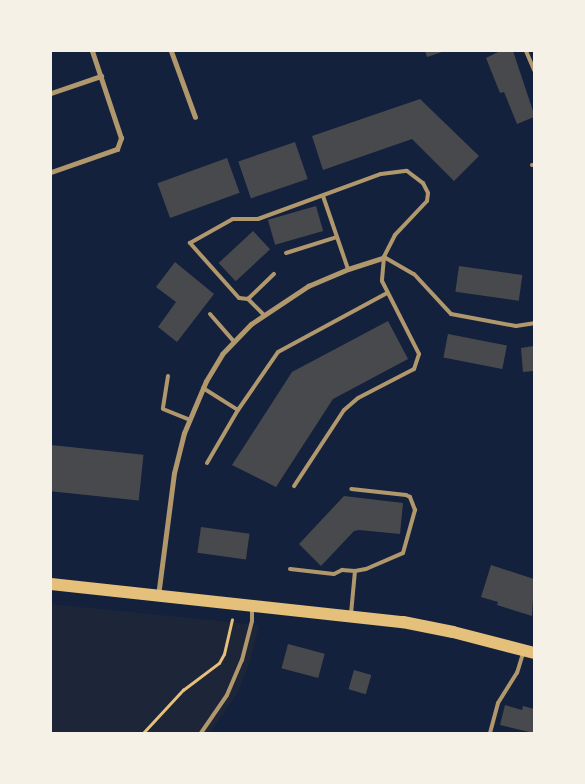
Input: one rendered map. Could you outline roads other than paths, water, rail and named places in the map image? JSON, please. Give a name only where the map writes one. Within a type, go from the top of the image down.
[{"type":"main road","points":[[51,584],[351,616],[453,632],[530,655]]},
{"type":"street","points":[[51,172],[117,149],[121,138],[92,51]]},
{"type":"street","points":[[171,51],[194,117]]},
{"type":"street","points":[[51,93],[101,76]]},
{"type":"street","points":[[158,596],[174,473],[190,420],[203,388],[222,354],[264,315],[308,286],[348,268],[384,256]]},
{"type":"lane","points":[[526,51],[534,70]]},
{"type":"lane","points":[[264,315],[248,299],[239,298],[190,243],[233,219],[258,219],[394,171],[407,171],[423,183],[428,192],[427,201],[394,235],[384,256],[382,281],[419,354],[414,369],[358,398],[344,410],[294,486]]},
{"type":"lane","points":[[322,196],[348,268]]},
{"type":"lane","points":[[286,253],[337,237]]},
{"type":"lane","points":[[384,256],[414,274],[451,314],[516,326],[534,323]]},
{"type":"lane","points":[[248,299],[274,274]]},
{"type":"lane","points":[[207,463],[238,410],[278,352],[387,293]]},
{"type":"lane","points":[[210,314],[234,342]]},
{"type":"lane","points":[[168,376],[163,409],[190,420]]},
{"type":"lane","points":[[203,388],[238,410]]},
{"type":"lane","points":[[290,569],[334,574],[342,570],[355,571],[366,569],[402,552],[415,510],[413,502],[406,495],[351,489]]},
{"type":"lane","points":[[351,616],[355,571]]},
{"type":"lane","points":[[201,733],[228,695],[242,660],[252,621],[252,604]]},
{"type":"lane","points":[[490,733],[498,703],[530,655]]}]
